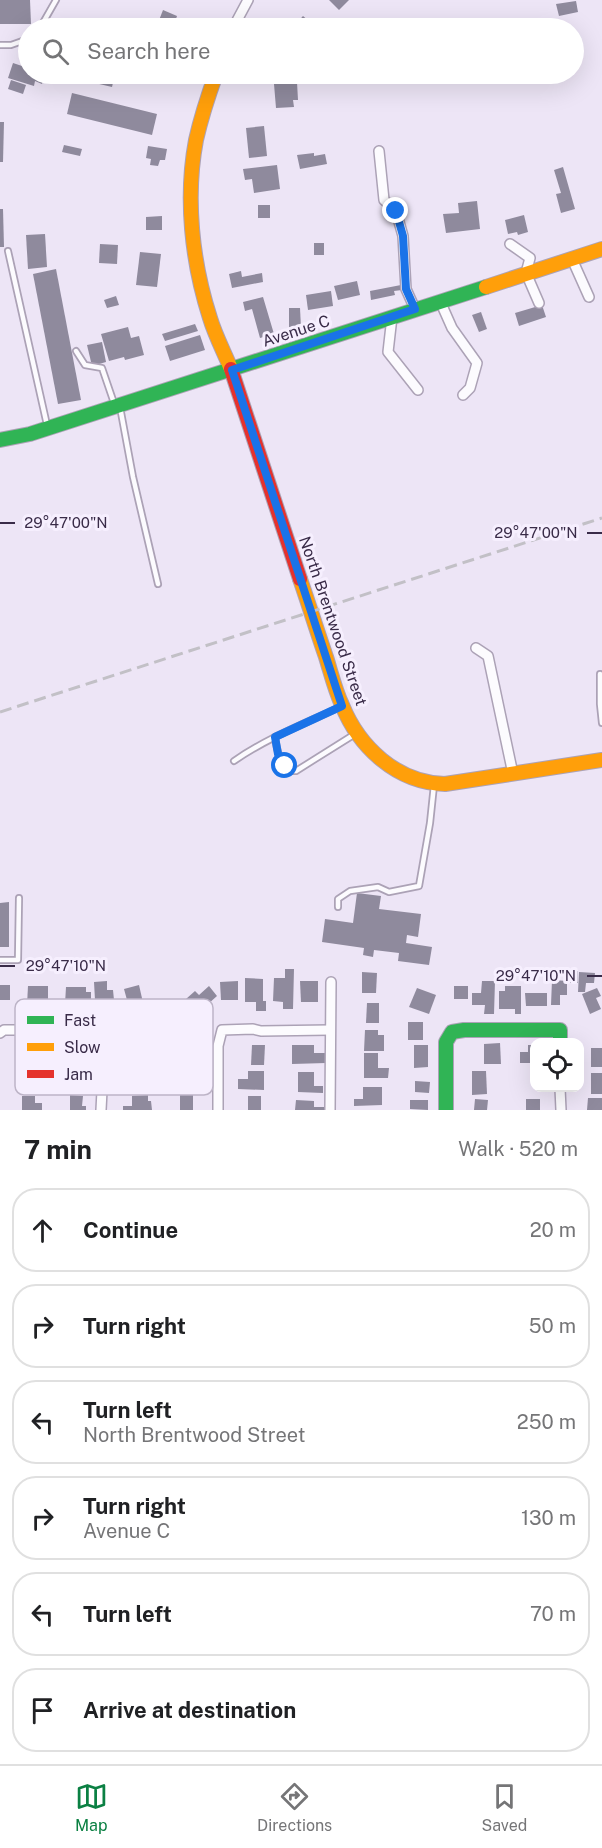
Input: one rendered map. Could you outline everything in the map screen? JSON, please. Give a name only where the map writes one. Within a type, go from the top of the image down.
[{"type":"street","points":[[238,18],[248,0]]},
{"type":"street","name":"North Brentwood Street","points":[[213,84],[200,127],[193,162],[193,230],[202,293],[232,370],[342,706],[368,748],[387,767],[411,778],[434,784],[449,784],[602,760]]},
{"type":"street","points":[[379,151],[384,200],[396,211],[403,236],[406,289],[415,309]]},
{"type":"street","points":[[510,244],[530,258],[527,274],[538,303]]},
{"type":"street","name":"Avenue C","points":[[0,440],[47,428],[232,370],[602,249]]},
{"type":"street","points":[[572,259],[589,297]]},
{"type":"street","points":[[440,301],[452,328],[477,363],[470,388],[463,395]]},
{"type":"street","points":[[392,317],[388,352],[418,390]]},
{"type":"street","points":[[476,648],[488,656],[513,774]]},
{"type":"street","points":[[330,1110],[331,981]]},
{"type":"street","points":[[0,1033],[4,1030],[15,1030]]},
{"type":"street","points":[[218,1110],[218,1046],[222,1030],[330,1030]]},
{"type":"street","points":[[446,1110],[446,1042],[452,1032],[560,1030],[560,1038]]},
{"type":"street","points":[[560,1092],[561,1110]]},
{"type":"lane","points":[[46,18],[56,0]]},
{"type":"lane","points":[[0,45],[18,43]]},
{"type":"lane","points":[[9,251],[47,428]]},
{"type":"lane","points":[[76,351],[85,365],[102,368],[117,405],[158,584]]},
{"type":"lane","points":[[600,674],[602,723]]},
{"type":"lane","points":[[234,761],[250,749],[342,706]]},
{"type":"lane","points":[[275,737],[280,760],[290,771],[296,771],[358,733]]},
{"type":"lane","points":[[338,907],[338,898],[350,891],[378,887],[390,892],[419,886],[434,784]]},
{"type":"lane","points":[[0,960],[18,960],[20,898]]},
{"type":"building","points":[[0,0],[30,0],[31,18],[18,18],[18,24],[0,24]]},
{"type":"building","points":[[329,0],[349,0],[339,10]]},
{"type":"building","points":[[576,1],[578,12],[559,16],[556,4]]},
{"type":"building","points":[[163,10],[177,16],[176,18],[160,18]]},
{"type":"building","points":[[13,63],[18,65],[18,81],[8,78]]},
{"type":"building","points":[[11,80],[26,85],[23,94],[8,89]]},
{"type":"building","points":[[274,84],[297,84],[298,100],[293,100],[294,107],[276,108]]},
{"type":"building","points":[[72,93],[157,114],[152,135],[67,114]]},
{"type":"building","points":[[0,122],[4,122],[3,162],[0,162]]},
{"type":"building","points":[[264,126],[267,156],[249,158],[246,128]]},
{"type":"building","points":[[64,145],[82,149],[80,156],[62,152]]},
{"type":"building","points":[[148,146],[167,149],[165,160],[160,160],[158,166],[150,165],[151,159],[146,158]]},
{"type":"building","points":[[314,153],[314,156],[325,154],[327,164],[300,169],[297,155]]},
{"type":"building","points":[[277,165],[280,189],[254,193],[252,179],[245,180],[243,169]]},
{"type":"building","points":[[563,167],[575,209],[561,213],[556,194],[561,193],[554,170]]},
{"type":"building","points":[[477,201],[480,229],[446,233],[443,214],[459,213],[458,203]]},
{"type":"building","points":[[258,205],[270,205],[270,218],[258,218]]},
{"type":"building","points":[[0,209],[3,209],[4,247],[0,247]]},
{"type":"building","points":[[524,215],[528,232],[518,235],[517,232],[508,234],[505,220]]},
{"type":"building","points":[[162,216],[162,230],[146,230],[146,217]]},
{"type":"building","points":[[45,234],[47,267],[28,269],[26,235]]},
{"type":"building","points":[[314,243],[324,243],[324,255],[314,255]]},
{"type":"building","points":[[100,244],[118,245],[117,264],[99,263]]},
{"type":"building","points":[[140,252],[161,254],[157,287],[136,285]]},
{"type":"building","points":[[56,269],[81,400],[58,404],[33,274]]},
{"type":"building","points":[[241,271],[242,277],[262,273],[263,282],[232,288],[229,274]]},
{"type":"building","points":[[357,281],[360,295],[338,300],[334,286]]},
{"type":"building","points":[[401,285],[402,290],[394,291],[395,295],[371,300],[370,291]]},
{"type":"building","points":[[331,291],[333,306],[308,310],[306,295]]},
{"type":"building","points":[[116,296],[119,305],[107,308],[104,300]]},
{"type":"building","points":[[263,297],[274,334],[260,338],[252,309],[245,311],[243,302]]},
{"type":"building","points":[[542,305],[546,317],[519,326],[515,313]]},
{"type":"building","points":[[289,308],[300,308],[301,328],[289,328]]},
{"type":"building","points":[[481,312],[487,329],[479,332],[472,315]]},
{"type":"building","points":[[195,324],[198,331],[165,341],[162,334]]},
{"type":"building","points":[[128,327],[131,338],[139,336],[144,355],[109,361],[101,334]]},
{"type":"building","points":[[200,335],[205,350],[170,361],[165,346]]},
{"type":"building","points":[[102,342],[106,362],[92,366],[87,345]]},
{"type":"building","points":[[357,893],[381,896],[379,909],[421,914],[418,937],[407,935],[406,943],[432,947],[429,965],[398,961],[399,953],[374,950],[373,957],[363,955],[364,948],[322,942],[325,919],[353,923]]},
{"type":"building","points":[[9,902],[9,947],[0,947],[0,903]]},
{"type":"building","points":[[285,969],[294,969],[293,1009],[283,1009],[283,1002],[273,1001],[274,978],[285,978]]},
{"type":"building","points":[[568,971],[578,971],[578,983],[567,983],[567,995],[560,995],[560,1005],[551,1005],[552,980],[568,981]]},
{"type":"building","points":[[362,972],[377,973],[376,993],[362,993]]},
{"type":"building","points":[[579,972],[595,973],[594,983],[586,983],[585,992],[578,992]]},
{"type":"building","points":[[245,978],[263,979],[263,1001],[266,1001],[266,1011],[256,1011],[256,1002],[245,1002]]},
{"type":"building","points":[[107,981],[107,990],[113,990],[114,999],[95,999],[94,982]]},
{"type":"building","points":[[238,981],[238,1000],[221,1000],[220,982]]},
{"type":"building","points":[[300,981],[318,981],[318,1002],[301,1002]]},
{"type":"building","points":[[482,981],[495,981],[494,1014],[484,1014],[485,1005],[472,1005],[472,993],[481,993]]},
{"type":"building","points":[[0,985],[10,985],[10,1000],[0,1000]]},
{"type":"building","points":[[139,985],[142,999],[127,999],[124,989]]},
{"type":"building","points":[[28,986],[48,986],[48,999],[27,999]]},
{"type":"building","points":[[209,986],[217,996],[213,1000],[186,999],[195,991],[199,995]]},
{"type":"building","points":[[454,986],[468,986],[468,999],[454,999]]},
{"type":"building","points":[[505,986],[521,986],[521,1014],[515,1014],[515,1009],[499,1009],[499,991],[505,991]]},
{"type":"building","points":[[66,987],[86,987],[86,992],[91,992],[91,999],[65,999]]},
{"type":"building","points":[[417,988],[436,995],[429,1014],[409,1007]]},
{"type":"building","points":[[597,988],[601,996],[596,998],[601,1009],[590,1014],[582,994]]},
{"type":"building","points":[[525,993],[547,993],[547,1006],[526,1006]]},
{"type":"building","points":[[367,1003],[379,1003],[379,1023],[366,1023]]},
{"type":"building","points":[[408,1022],[423,1022],[423,1040],[408,1040]]},
{"type":"building","points":[[365,1030],[378,1030],[378,1035],[384,1035],[384,1051],[364,1051]]},
{"type":"building","points":[[500,1043],[501,1064],[484,1064],[484,1044]]},
{"type":"building","points":[[252,1045],[265,1045],[264,1065],[251,1065]]},
{"type":"building","points":[[292,1045],[314,1045],[314,1053],[326,1053],[326,1063],[292,1064]]},
{"type":"building","points":[[414,1045],[428,1045],[428,1067],[414,1068]]},
{"type":"building","points":[[528,1045],[530,1045],[530,1063],[520,1063],[520,1052],[528,1052]]},
{"type":"building","points":[[591,1048],[602,1048],[602,1067],[591,1067]]},
{"type":"building","points":[[364,1053],[378,1053],[378,1068],[389,1068],[388,1078],[364,1078]]},
{"type":"building","points":[[248,1071],[264,1071],[264,1090],[238,1089],[238,1079],[248,1079]]},
{"type":"building","points":[[472,1071],[486,1071],[487,1094],[472,1095]]},
{"type":"building","points":[[298,1072],[314,1072],[314,1086],[323,1086],[323,1093],[298,1092]]},
{"type":"building","points":[[591,1073],[602,1073],[602,1094],[591,1094]]},
{"type":"building","points":[[415,1081],[430,1082],[429,1093],[415,1092]]},
{"type":"building","points":[[363,1087],[382,1087],[382,1105],[354,1106],[354,1099],[363,1099]]},
{"type":"building","points":[[70,1095],[83,1096],[82,1106],[86,1106],[86,1110],[70,1110]]},
{"type":"building","points":[[148,1095],[152,1110],[123,1110],[123,1106],[132,1106],[132,1096]]},
{"type":"building","points":[[180,1095],[193,1095],[193,1110],[180,1110]]},
{"type":"building","points":[[22,1096],[35,1096],[35,1103],[42,1103],[42,1110],[22,1110]]},
{"type":"building","points":[[248,1096],[261,1096],[261,1110],[248,1110]]},
{"type":"building","points":[[588,1098],[602,1098],[602,1110],[587,1110]]},
{"type":"building","points":[[475,1099],[488,1100],[487,1110],[474,1110]]},
{"type":"building","points":[[526,1099],[540,1099],[540,1110],[526,1110]]},
{"type":"building","points":[[296,1100],[314,1101],[314,1107],[324,1107],[324,1110],[295,1110]]},
{"type":"building","points":[[410,1100],[428,1100],[428,1110],[410,1109]]},
{"type":"railway","points":[[0,712],[602,518]]},
{"type":"traffic: fast","points":[[0,440],[30,434],[486,287]]},
{"type":"traffic: fast","points":[[446,1110],[446,1042],[452,1032],[560,1030],[560,1038]]},
{"type":"traffic: slow","points":[[213,84],[196,140],[191,184],[192,230],[204,297],[214,331],[231,369]]},
{"type":"traffic: slow","points":[[486,287],[602,249]]},
{"type":"traffic: slow","points":[[300,579],[337,693],[349,720],[369,748],[396,770],[427,782],[445,784],[602,760]]},
{"type":"traffic: jam","points":[[231,369],[300,579]]},
{"type":"route","points":[[285,766],[280,760],[275,737],[342,706],[232,370],[415,309],[406,289],[403,236],[396,211]]}]
